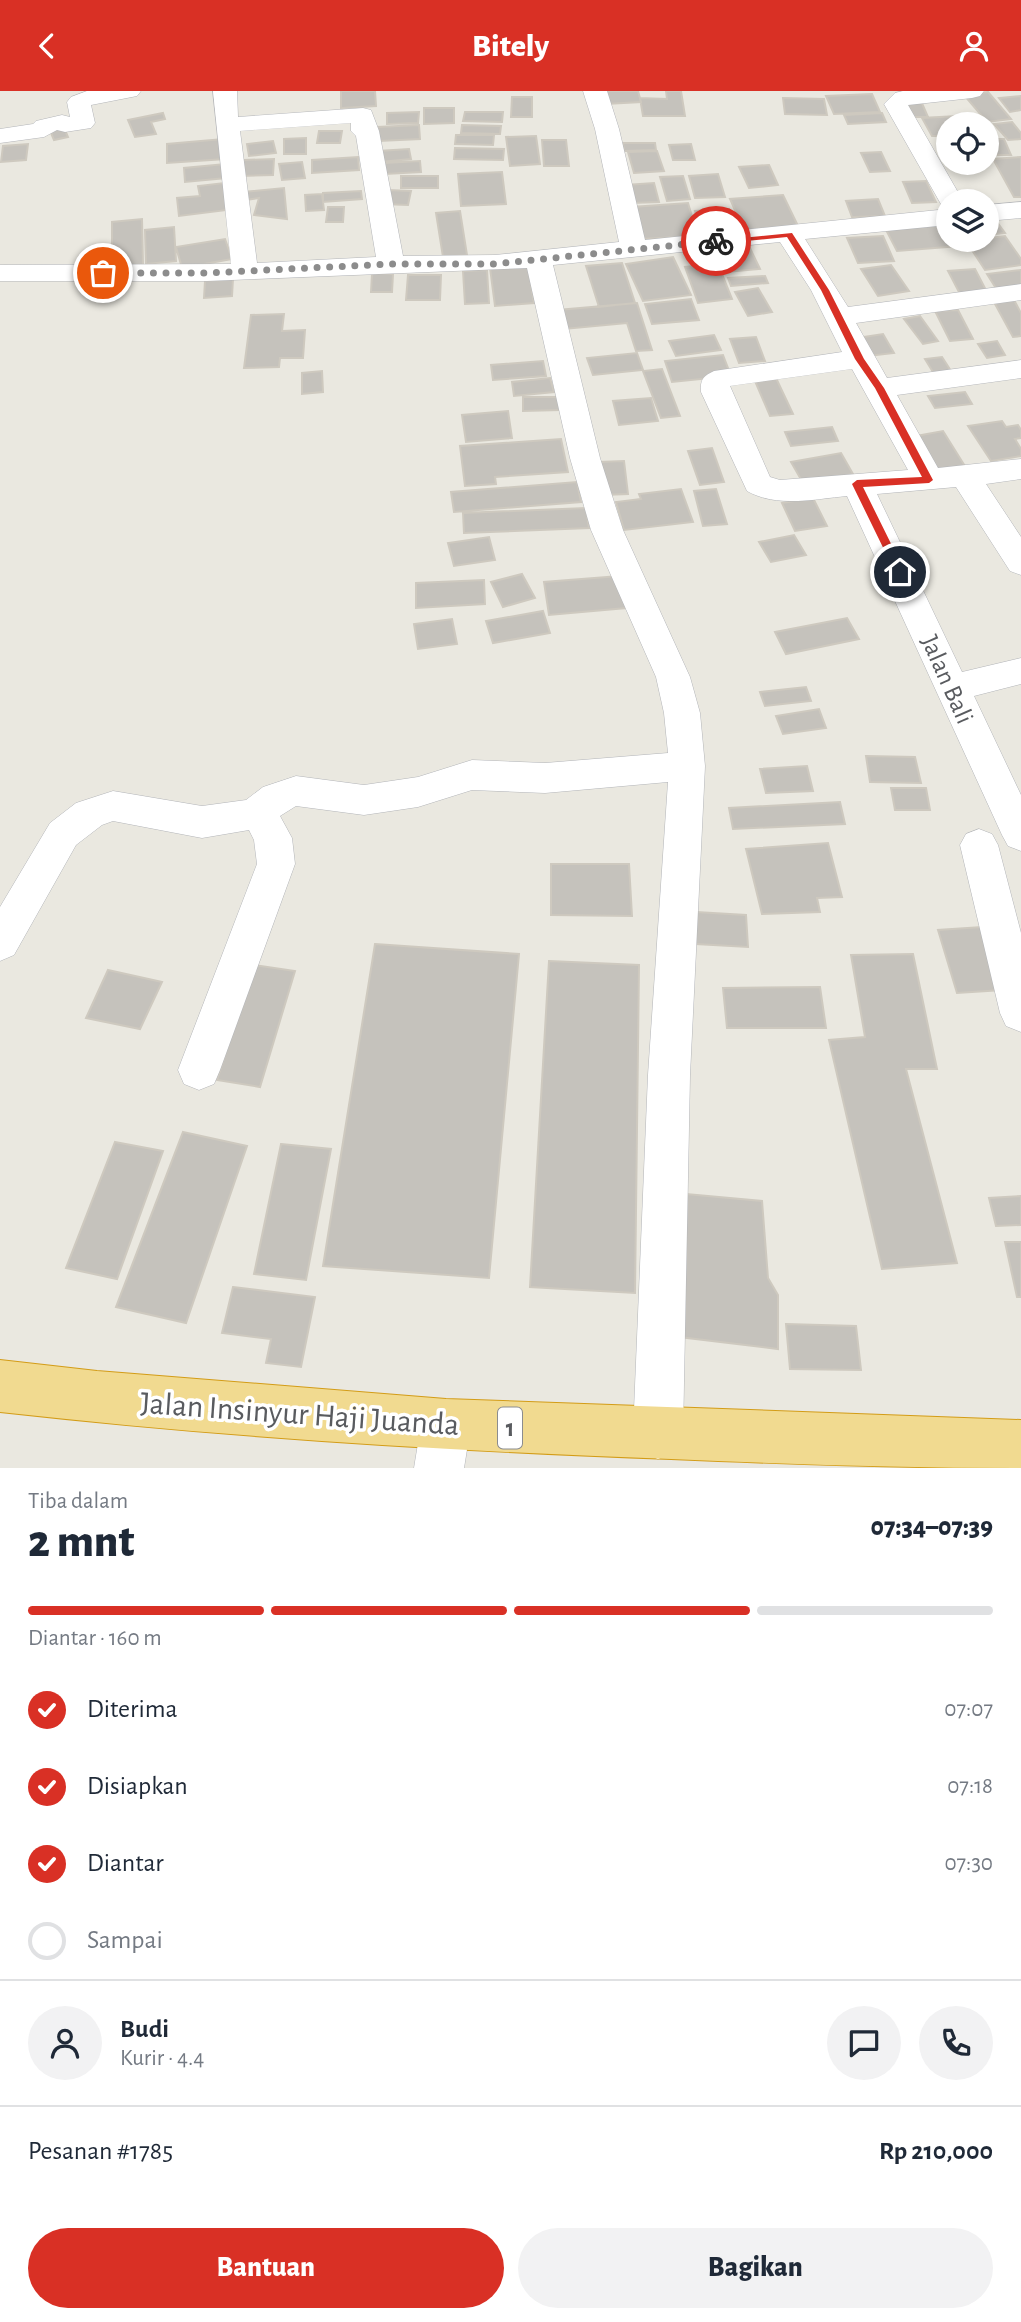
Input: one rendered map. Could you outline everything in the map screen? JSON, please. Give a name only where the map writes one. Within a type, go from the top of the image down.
[{"type":"highway","name":"Jalan Insinyur Haji Juanda","points":[[0,1386],[111,1398],[443,1447],[658,1434],[758,1453],[1021,1446]]},
{"type":"street","points":[[0,136],[44,130],[44,126],[62,122],[65,125],[83,123],[79,103],[87,98],[129,91]]},
{"type":"street","points":[[225,91],[245,271]]},
{"type":"street","points":[[596,91],[634,249]]},
{"type":"street","points":[[944,189],[896,104],[903,98],[972,91]]},
{"type":"street","points":[[227,125],[370,108],[363,131],[367,131],[391,264]]},
{"type":"street","points":[[999,212],[1021,210]]},
{"type":"street","points":[[0,273],[245,271],[391,264],[495,264],[936,218]]},
{"type":"street","points":[[789,235],[839,317],[860,359],[880,388],[929,480]]},
{"type":"street","points":[[539,260],[572,406],[607,530],[673,677],[682,712],[687,766],[668,1075],[658,1434]]},
{"type":"street","points":[[839,317],[1021,292]]},
{"type":"street","points":[[860,359],[723,377],[715,382],[758,484],[769,490],[780,491],[929,480],[1021,469]]},
{"type":"street","points":[[880,388],[1021,369]]},
{"type":"street","points":[[965,476],[1021,563]]},
{"type":"street","name":"Jalan Bali","points":[[857,484],[1021,835]]},
{"type":"street","points":[[951,688],[1021,671]]},
{"type":"street","points":[[0,943],[63,834],[89,814],[113,806],[202,822],[258,812],[276,798],[296,791],[364,800],[418,792],[472,775],[545,778],[687,766]]},
{"type":"street","points":[[199,1070],[276,864],[273,838],[258,812]]},
{"type":"street","points":[[979,845],[1021,1013]]},
{"type":"building","points":[[341,91],[375,91],[376,106],[341,108]]},
{"type":"building","points":[[602,91],[638,91],[641,102],[606,104]]},
{"type":"building","points":[[666,91],[681,91],[685,116],[643,116],[640,98],[667,99]]},
{"type":"building","points":[[988,92],[1011,119],[999,120],[999,112],[978,112],[964,95]]},
{"type":"building","points":[[872,94],[880,112],[834,114],[826,96]]},
{"type":"building","points":[[1021,96],[1021,110],[1010,112],[999,98]]},
{"type":"building","points":[[512,97],[532,97],[532,117],[511,117]]},
{"type":"building","points":[[783,98],[824,99],[827,115],[785,114]]},
{"type":"building","points":[[921,101],[928,117],[908,117],[901,102]]},
{"type":"building","points":[[424,108],[454,108],[454,123],[424,124]]},
{"type":"building","points":[[419,112],[418,123],[387,124],[387,113]]},
{"type":"building","points":[[465,112],[503,112],[502,122],[463,121]]},
{"type":"building","points":[[163,113],[165,119],[151,122],[156,134],[135,137],[128,120]]},
{"type":"building","points":[[882,113],[886,122],[848,124],[844,115]]},
{"type":"building","points":[[936,117],[936,136],[932,136],[922,118]]},
{"type":"building","points":[[1012,122],[1021,133],[1021,139],[1008,140],[999,130],[999,123]]},
{"type":"building","points":[[62,123],[68,137],[54,140],[48,126]]},
{"type":"building","points":[[419,125],[420,139],[379,141],[378,127]]},
{"type":"building","points":[[462,125],[501,126],[500,134],[461,133]]},
{"type":"building","points":[[319,131],[342,131],[340,143],[317,143]]},
{"type":"building","points":[[456,135],[494,135],[493,145],[455,144]]},
{"type":"building","points":[[536,136],[540,164],[510,166],[506,137]]},
{"type":"building","points":[[306,138],[306,154],[284,154],[284,139]]},
{"type":"building","points":[[223,139],[225,159],[167,163],[167,144]]},
{"type":"building","points":[[999,139],[1004,139],[1011,155],[999,155]]},
{"type":"building","points":[[542,140],[566,140],[569,166],[544,166]]},
{"type":"building","points":[[273,141],[276,153],[249,156],[247,144]]},
{"type":"building","points":[[623,143],[655,143],[656,150],[624,151]]},
{"type":"building","points":[[28,144],[26,160],[1,162],[3,146]]},
{"type":"building","points":[[691,144],[695,160],[673,160],[669,145]]},
{"type":"building","points":[[455,148],[504,149],[503,160],[454,159]]},
{"type":"building","points":[[409,149],[411,159],[380,162],[378,151]]},
{"type":"building","points":[[657,151],[664,171],[634,173],[628,152]]},
{"type":"building","points":[[881,152],[890,171],[870,172],[861,153]]},
{"type":"building","points":[[358,157],[359,170],[312,173],[312,160]]},
{"type":"building","points":[[1021,157],[1021,197],[1014,197],[999,170],[999,159]]},
{"type":"building","points":[[274,159],[273,175],[241,176],[244,160]]},
{"type":"building","points":[[420,161],[421,172],[385,174],[384,163]]},
{"type":"building","points":[[302,162],[305,178],[282,180],[279,164]]},
{"type":"building","points":[[225,164],[226,178],[185,182],[184,168]]},
{"type":"building","points":[[769,165],[778,185],[749,188],[739,167]]},
{"type":"building","points":[[502,172],[506,204],[461,206],[458,174]]},
{"type":"building","points":[[718,174],[725,197],[695,198],[689,176]]},
{"type":"building","points":[[401,176],[438,176],[438,188],[401,188]]},
{"type":"building","points":[[683,176],[690,199],[667,201],[660,177]]},
{"type":"building","points":[[926,181],[936,202],[912,203],[903,182]]},
{"type":"building","points":[[224,183],[227,210],[179,216],[177,198],[200,196],[198,186]]},
{"type":"building","points":[[654,183],[659,202],[631,203],[626,185]]},
{"type":"building","points":[[284,188],[287,219],[254,215],[259,198],[245,200],[244,192]]},
{"type":"building","points":[[387,190],[411,191],[408,205],[383,204]]},
{"type":"building","points":[[361,191],[362,199],[323,202],[323,193]]},
{"type":"building","points":[[322,194],[324,210],[306,211],[305,195]]},
{"type":"building","points":[[783,195],[798,226],[744,231],[730,199]]},
{"type":"building","points":[[878,199],[885,216],[852,217],[846,201]]},
{"type":"building","points":[[688,203],[698,236],[641,239],[632,207]]},
{"type":"building","points":[[328,207],[344,207],[343,222],[326,222]]},
{"type":"building","points":[[729,209],[736,227],[701,230],[695,211]]},
{"type":"building","points":[[460,211],[467,255],[443,257],[436,213]]},
{"type":"building","points":[[142,219],[143,265],[112,268],[112,222]]},
{"type":"building","points":[[936,224],[936,248],[897,251],[885,228]]},
{"type":"building","points":[[174,227],[176,261],[146,264],[145,230]]},
{"type":"building","points":[[883,236],[894,261],[858,263],[847,238]]},
{"type":"building","points":[[1005,236],[1021,259],[1021,265],[985,270],[973,252],[999,252],[999,237]]},
{"type":"building","points":[[225,239],[232,259],[182,268],[176,247]]},
{"type":"building","points":[[748,244],[760,269],[726,272],[716,247]]},
{"type":"building","points":[[673,257],[691,295],[643,301],[626,264]]},
{"type":"building","points":[[622,263],[635,303],[599,307],[586,266]]},
{"type":"building","points":[[718,264],[732,299],[698,303],[685,267]]},
{"type":"building","points":[[891,265],[909,291],[878,296],[861,269]]},
{"type":"building","points":[[528,266],[534,303],[495,306],[490,268]]},
{"type":"building","points":[[975,269],[987,292],[960,294],[948,271]]},
{"type":"building","points":[[487,270],[489,303],[465,304],[463,271]]},
{"type":"building","points":[[1021,270],[1021,288],[997,290],[987,274]]},
{"type":"building","points":[[372,274],[393,274],[392,292],[371,292]]},
{"type":"building","points":[[408,275],[441,275],[440,300],[406,300]]},
{"type":"building","points":[[765,276],[768,283],[731,286],[728,278]]},
{"type":"building","points":[[233,279],[232,296],[204,298],[205,281]]},
{"type":"building","points":[[758,288],[772,312],[748,316],[735,292]]},
{"type":"building","points":[[691,299],[699,320],[652,324],[645,304]]},
{"type":"building","points":[[1014,300],[1021,313],[1021,336],[1013,337],[994,302]]},
{"type":"building","points":[[637,303],[652,350],[636,351],[627,323],[564,329],[558,310]]},
{"type":"building","points":[[958,310],[973,339],[950,341],[935,311]]},
{"type":"building","points":[[284,314],[282,331],[305,330],[303,358],[280,358],[279,367],[244,368],[251,315]]},
{"type":"building","points":[[920,316],[938,341],[923,344],[904,319]]},
{"type":"building","points":[[883,334],[894,353],[868,356],[857,338]]},
{"type":"building","points":[[714,335],[721,350],[676,356],[669,341]]},
{"type":"building","points":[[756,337],[765,361],[739,363],[730,339]]},
{"type":"building","points":[[997,341],[1005,355],[987,358],[978,344]]},
{"type":"building","points":[[637,353],[643,370],[593,375],[587,358]]},
{"type":"building","points":[[723,355],[731,376],[672,382],[665,361]]},
{"type":"building","points":[[942,357],[953,374],[936,377],[925,359]]},
{"type":"building","points":[[543,361],[546,376],[493,380],[491,365]]},
{"type":"building","points":[[662,369],[680,416],[661,418],[643,371]]},
{"type":"building","points":[[322,371],[323,392],[302,394],[302,373]]},
{"type":"building","points":[[550,378],[554,392],[514,396],[512,382]]},
{"type":"building","points":[[776,378],[793,414],[770,416],[755,381]]},
{"type":"building","points":[[965,392],[972,404],[935,408],[928,396]]},
{"type":"building","points":[[523,397],[559,397],[560,410],[523,411]]},
{"type":"building","points":[[651,398],[658,421],[619,425],[613,401]]},
{"type":"building","points":[[508,411],[512,438],[466,442],[462,415]]},
{"type":"building","points":[[1002,421],[1006,427],[1018,425],[1021,430],[1021,438],[1015,439],[1021,449],[1021,456],[991,461],[968,426]]},
{"type":"building","points":[[832,427],[838,441],[791,446],[785,432]]},
{"type":"building","points":[[943,431],[968,471],[940,476],[916,436]]},
{"type":"building","points":[[561,439],[568,472],[495,477],[496,484],[465,486],[460,446]]},
{"type":"building","points":[[712,448],[724,482],[700,485],[688,451]]},
{"type":"building","points":[[841,453],[853,474],[803,483],[791,462]]},
{"type":"building","points":[[624,461],[628,494],[603,495],[599,462]]},
{"type":"building","points":[[577,482],[581,502],[454,512],[451,492]]},
{"type":"building","points":[[681,489],[693,522],[624,530],[616,502],[641,499],[639,494]]},
{"type":"building","points":[[716,489],[727,524],[703,526],[694,491]]},
{"type":"building","points":[[813,498],[827,526],[795,531],[782,503]]},
{"type":"building","points":[[586,508],[589,528],[464,533],[463,513]]},
{"type":"building","points":[[794,535],[806,555],[771,562],[759,542]]},
{"type":"building","points":[[489,537],[495,560],[454,566],[448,543]]},
{"type":"building","points":[[522,574],[535,598],[503,607],[491,582]]},
{"type":"building","points":[[619,576],[626,608],[549,615],[544,582]]},
{"type":"building","points":[[484,580],[485,604],[416,608],[416,583]]},
{"type":"building","points":[[543,611],[550,633],[493,643],[486,621]]},
{"type":"building","points":[[847,618],[859,639],[786,654],[775,632]]},
{"type":"building","points":[[452,619],[457,644],[418,649],[414,624]]},
{"type":"building","points":[[806,687],[811,701],[765,706],[760,692]]},
{"type":"building","points":[[819,709],[826,728],[783,734],[776,716]]},
{"type":"building","points":[[866,756],[915,757],[921,783],[870,782]]},
{"type":"building","points":[[807,766],[813,791],[766,793],[760,769]]},
{"type":"building","points":[[891,788],[926,788],[930,810],[895,810]]},
{"type":"building","points":[[840,802],[845,824],[733,829],[729,808]]},
{"type":"building","points":[[828,843],[842,897],[817,898],[820,912],[762,914],[746,849]]},
{"type":"building","points":[[551,864],[629,864],[632,916],[551,915]]},
{"type":"building","points":[[696,912],[746,915],[748,947],[696,944]]},
{"type":"building","points":[[982,927],[1002,990],[957,993],[938,930]]},
{"type":"building","points":[[375,944],[519,954],[489,1278],[323,1266]]},
{"type":"building","points":[[913,954],[937,1069],[906,1069],[957,1263],[882,1269],[829,1040],[865,1037],[851,955]]},
{"type":"building","points":[[549,961],[639,965],[635,1293],[530,1287]]},
{"type":"building","points":[[254,965],[295,971],[260,1087],[217,1080]]},
{"type":"building","points":[[108,970],[162,982],[140,1029],[86,1018]]},
{"type":"building","points":[[820,987],[826,1028],[727,1028],[723,988]]},
{"type":"building","points":[[183,1132],[247,1146],[186,1323],[116,1307]]},
{"type":"building","points":[[115,1142],[163,1151],[117,1279],[66,1268]]},
{"type":"building","points":[[281,1144],[331,1149],[306,1280],[254,1274]]},
{"type":"building","points":[[675,1193],[762,1201],[768,1278],[778,1295],[778,1349],[671,1336]]},
{"type":"building","points":[[1021,1196],[1021,1225],[996,1226],[989,1198]]},
{"type":"building","points":[[1005,1242],[1021,1242],[1021,1297],[1017,1297]]},
{"type":"building","points":[[233,1287],[315,1297],[301,1367],[266,1363],[271,1339],[222,1333]]},
{"type":"building","points":[[786,1324],[856,1326],[861,1370],[790,1369]]},
{"type":"way so far","points":[[103,273],[207,273],[391,264],[495,264],[716,241]]},
{"type":"route","points":[[716,241],[789,235],[825,290],[860,359],[880,388],[929,480],[857,484],[900,572]]}]
